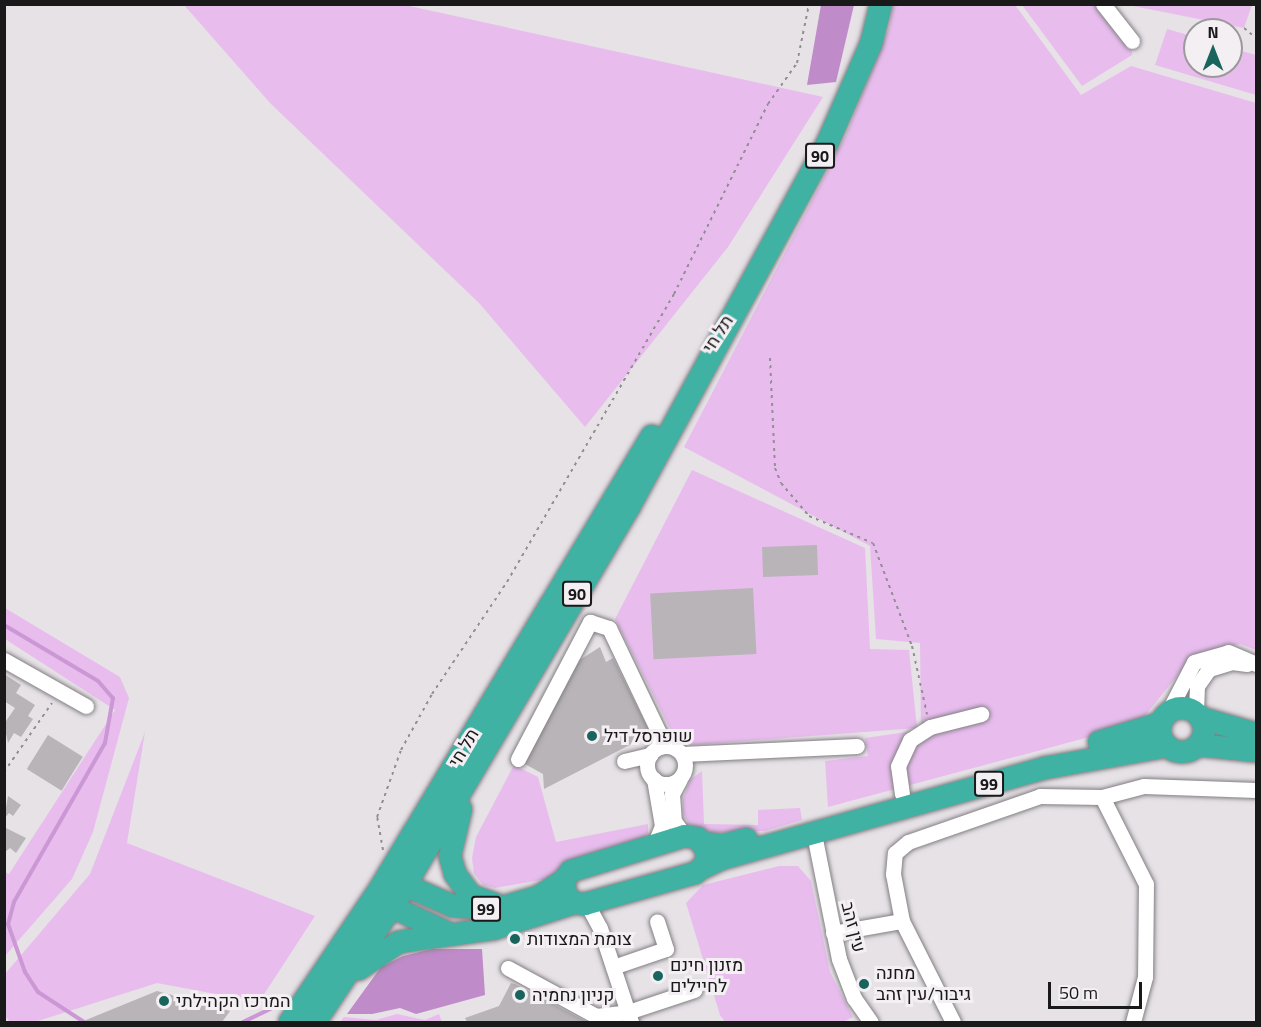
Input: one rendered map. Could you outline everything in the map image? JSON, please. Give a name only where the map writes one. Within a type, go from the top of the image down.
[{"type":"highway","name":"90","points":[[742,299],[826,144],[868,52],[881,4]]},
{"type":"highway","name":"תל חי","points":[[290,1023],[381,887],[619,487],[742,299]]},
{"type":"highway","name":"תל חי","points":[[315,1023],[392,907],[629,507],[742,299]]},
{"type":"highway","name":"99","points":[[381,887],[405,885],[453,906],[472,910],[508,907],[538,897],[564,880],[576,868],[654,846],[695,840],[724,845],[1165,718],[1182,708],[1199,716],[1257,734]]},
{"type":"highway","points":[[1198,745],[1204,732],[1199,716]]},
{"type":"highway","points":[[1165,718],[1161,736],[1167,746]]},
{"type":"highway","name":"99","points":[[392,907],[443,931],[460,934],[493,929],[702,868],[721,859],[1045,768],[1167,746],[1179,752],[1198,745],[1257,751]]},
{"type":"highway","points":[[472,771],[450,856],[455,874],[470,896],[508,907]]},
{"type":"highway","points":[[695,840],[708,853],[702,868]]},
{"type":"highway","points":[[564,880],[566,896],[588,902]]},
{"type":"highway","points":[[381,887],[392,907]]},
{"type":"highway","points":[[342,984],[378,953],[399,942],[460,934]]},
{"type":"street","points":[[1103,4],[1132,41]]},
{"type":"street","points":[[518,759],[590,622],[609,628],[659,733],[648,768],[654,779],[662,826],[654,846]]},
{"type":"street","points":[[1165,718],[1194,662],[1228,652],[1257,666]]},
{"type":"street","points":[[4,660],[86,706]]},
{"type":"street","points":[[1199,716],[1197,686],[1209,669],[1232,662],[1257,666]]},
{"type":"street","points":[[902,794],[901,756],[910,740],[930,727],[981,714]]},
{"type":"street","points":[[624,761],[670,747],[681,754],[857,746]]},
{"type":"street","points":[[681,754],[685,766],[672,794],[674,821],[695,840]]},
{"type":"street","points":[[654,779],[668,784],[680,779]]},
{"type":"street","points":[[953,1023],[902,921],[893,874],[895,853],[908,842],[1040,795],[1102,797],[1144,786],[1257,790]]},
{"type":"street","points":[[1102,797],[1146,884],[1145,977],[1133,1023]]},
{"type":"street","name":"עין זהב","points":[[814,834],[833,933],[854,998],[871,1023]]},
{"type":"street","points":[[588,902],[600,928],[629,1017]]},
{"type":"street","points":[[613,967],[666,949],[657,921]]},
{"type":"street","points":[[833,933],[902,921]]},
{"type":"street","points":[[508,968],[603,1019],[629,1017],[694,990]]},
{"type":"path","points":[[394,864],[380,843],[377,817],[401,750],[432,694],[513,572],[674,294],[768,104],[797,63],[808,4]]},
{"type":"path","points":[[1244,28],[1257,38]]},
{"type":"path","points":[[770,358],[775,468],[781,483],[809,516],[873,543],[912,646],[930,727]]},
{"type":"path","points":[[4,772],[60,691]]},
{"type":"shaded area","points":[[184,5],[405,5],[823,97],[728,247],[585,427],[479,303],[270,103]]},
{"type":"shaded area","points":[[821,5],[854,5],[836,82],[807,85]]},
{"type":"shaded area","points":[[893,5],[1015,5],[1081,95],[1131,66],[1256,103],[1256,650],[1240,644],[1195,654],[1143,718],[1093,736],[828,807],[825,761],[868,756],[865,738],[921,730],[920,643],[876,639],[870,546],[684,447],[846,135],[889,28]]},
{"type":"shaded area","points":[[1022,5],[1103,5],[1132,41],[1132,55],[1082,86]]},
{"type":"shaded area","points":[[1128,5],[1252,5],[1244,28],[1243,18],[1194,18]]},
{"type":"shaded area","points":[[1167,29],[1183,34],[1183,73],[1155,65]]},
{"type":"shaded area","points":[[1243,51],[1256,55],[1256,95],[1199,78],[1243,78]]},
{"type":"shaded area","points":[[692,470],[865,548],[870,649],[909,650],[917,728],[679,746],[615,619]]},
{"type":"shaded area","points":[[5,608],[120,677],[129,698],[93,832],[72,879],[5,956],[5,872],[9,874],[115,710],[5,639]]},
{"type":"shaded area","points":[[145,732],[127,843],[315,916],[259,1002],[157,983],[35,1022],[10,1022],[5,1016],[5,974],[90,874]]},
{"type":"shaded area","points":[[514,765],[538,777],[556,842],[648,824],[648,833],[643,840],[546,879],[495,888],[483,885],[474,873],[472,858],[476,837]]},
{"type":"shaded area","points":[[702,771],[704,824],[758,825],[758,810],[800,808],[802,820],[765,831],[705,833],[689,824],[683,814],[683,799],[690,780]]},
{"type":"shaded area","points":[[779,866],[798,866],[811,881],[830,972],[853,1017],[843,1022],[725,1022],[720,1015],[686,903],[703,885]]},
{"type":"shaded area","points":[[432,949],[482,949],[485,995],[416,1014],[400,1008],[372,1014],[347,1014],[381,967],[403,956]]},
{"type":"shaded area","points":[[397,1014],[425,1020],[439,1014],[442,1022],[340,1022],[344,1017],[376,1020]]},
{"type":"building","points":[[817,545],[818,575],[763,577],[762,547]]},
{"type":"building","points":[[753,588],[756,654],[654,659],[650,593]]},
{"type":"building","points":[[600,647],[606,662],[613,658],[651,734],[544,789],[543,774],[525,764],[578,661]]},
{"type":"building","points":[[4,674],[21,685],[16,693],[35,705],[28,716],[33,719],[21,737],[14,733],[8,743],[4,724],[15,708],[4,701]]},
{"type":"building","points":[[48,735],[83,757],[62,791],[27,769]]},
{"type":"building","points":[[8,796],[21,805],[13,816],[9,813],[4,819]]},
{"type":"building","points":[[4,827],[26,838],[16,853],[10,848],[4,853]]},
{"type":"building","name":"קניון נחמיה","points":[[511,983],[587,1022],[467,1022],[465,1018],[499,1006]]},
{"type":"building","name":"המרכז הקהילתי","points":[[157,991],[230,1011],[222,1022],[81,1022]]},
{"type":"waterway","points":[[4,625],[98,681],[113,698],[105,743],[14,902],[8,924],[25,972],[38,992],[84,1022]]},
{"type":"waterway","points":[[243,1022],[289,1000],[293,1002]]},
{"type":"place","name":"שופרסל דיל","points":[[592,736]]},
{"type":"place","name":"צומת המצודות","points":[[515,939]]},
{"type":"place","name":"מזנון חינם לחיילים","points":[[658,976]]},
{"type":"place","name":"מחנה גיבור/עין זהב","points":[[864,984]]},
{"type":"place","name":"קניון נחמיה","points":[[520,995]]},
{"type":"place","name":"המרכז הקהילתי","points":[[164,1001]]}]
